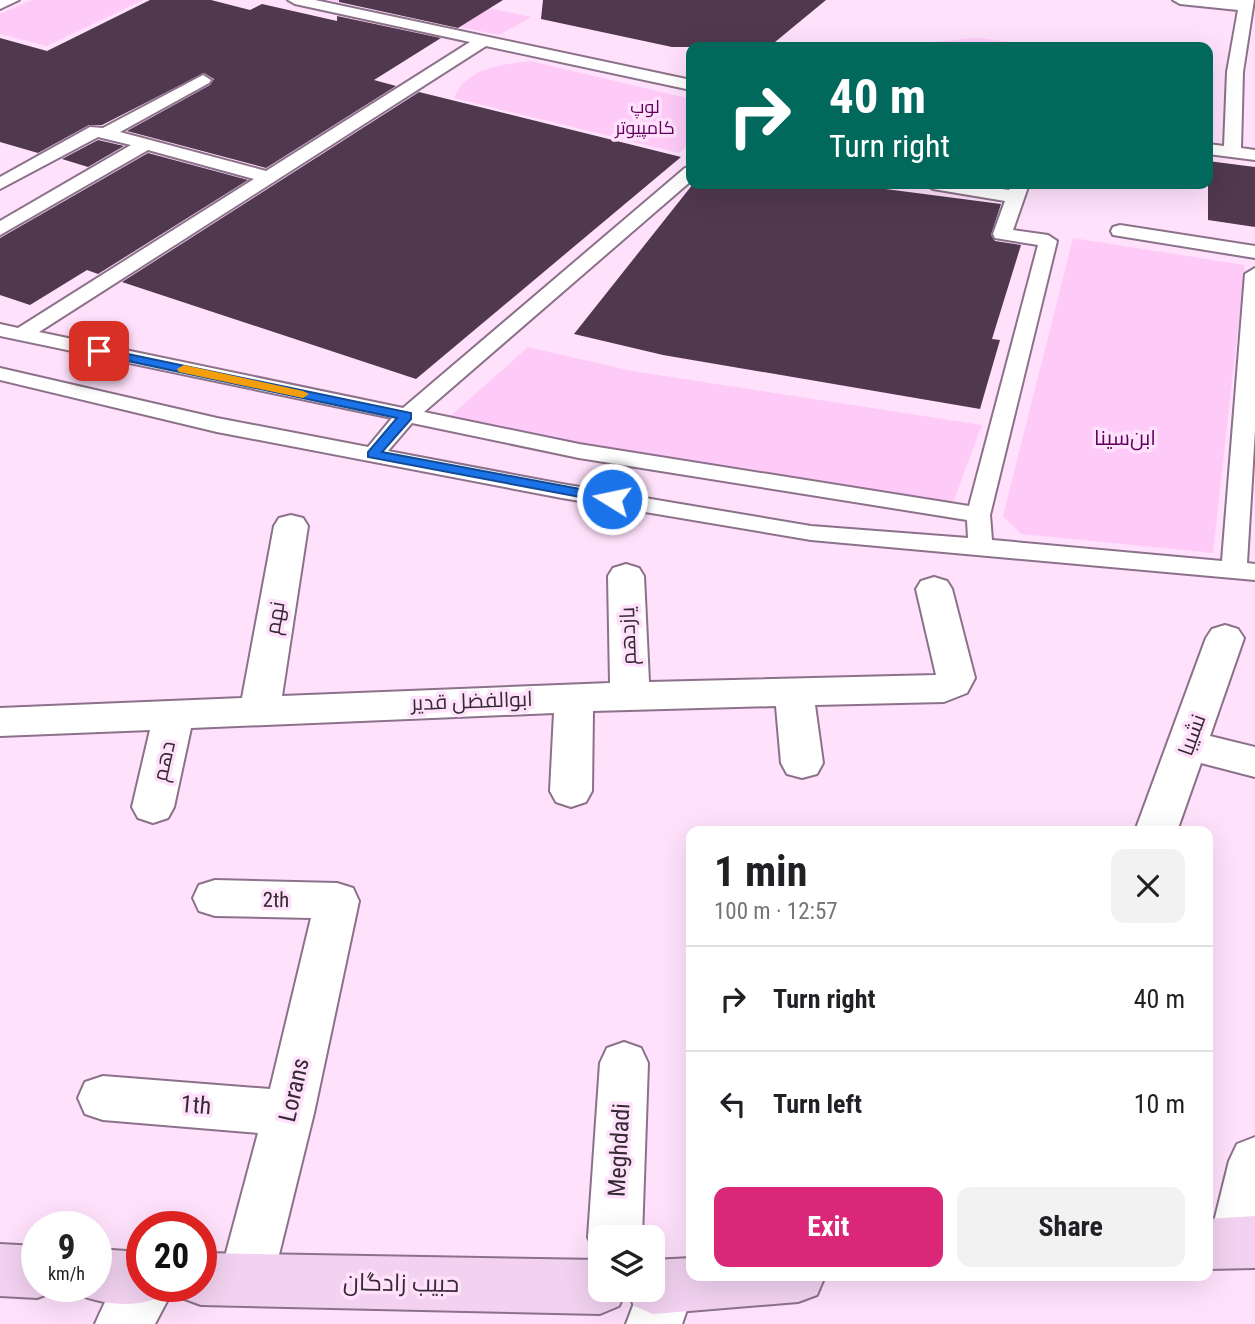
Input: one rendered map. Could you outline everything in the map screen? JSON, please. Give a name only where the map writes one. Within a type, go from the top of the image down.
[{"type":"street","name":"نهم","points":[[260,709],[291,526]]},
{"type":"street","name":"یازدهم","points":[[626,576],[630,696]]},
{"type":"street","name":"ابوالفضل قدیر","points":[[0,722],[260,709],[944,688],[953,684],[957,678],[934,589]]},
{"type":"street","name":"نشیبا","points":[[1158,826],[1225,638]]},
{"type":"street","points":[[794,691],[802,763]]},
{"type":"street","points":[[571,791],[574,698]]},
{"type":"street","name":"دهم","points":[[153,807],[174,714]]},
{"type":"street","points":[[1188,745],[1255,762]]},
{"type":"street","name":"2th","points":[[215,898],[337,901]]},
{"type":"street","name":"Lorans","points":[[224,1279],[289,1113],[337,901]]},
{"type":"street","name":"Meghdadi","points":[[616,1225],[624,1063]]},
{"type":"street","name":"1th","points":[[103,1098],[289,1113]]},
{"type":"street","points":[[1233,1243],[1255,1161]]},
{"type":"street","points":[[0,1270],[21,1271]]},
{"type":"street","name":"حبیب زادگان","points":[[224,1279],[588,1287]]},
{"type":"street","points":[[665,1298],[768,1281]]},
{"type":"street","points":[[123,1324],[137,1302]]},
{"type":"lane","points":[[0,5],[12,0]]},
{"type":"lane","points":[[295,0],[686,84]]},
{"type":"lane","points":[[1180,0],[1246,3],[1235,72],[1232,152]]},
{"type":"lane","points":[[10,332],[267,177],[484,40]]},
{"type":"lane","points":[[106,133],[203,80]]},
{"type":"lane","points":[[0,184],[96,131],[267,177]]},
{"type":"lane","points":[[0,229],[146,144]]},
{"type":"lane","points":[[1213,150],[1255,156]]},
{"type":"lane","points":[[373,454],[406,416],[686,176]]},
{"type":"lane","points":[[981,547],[978,515],[1048,241],[1002,234],[1018,190]]},
{"type":"lane","points":[[1120,231],[1255,252]]},
{"type":"lane","points":[[0,374],[217,425],[811,533],[1244,571],[1255,274]]},
{"type":"lane","points":[[10,332],[579,451],[978,515]]},
{"type":"green space","points":[[32,0],[143,0],[47,46],[0,34],[0,14]]},
{"type":"green space","points":[[329,0],[449,0],[532,17],[499,35]]},
{"type":"green space","points":[[977,38],[1010,42],[935,42]]},
{"type":"green space","name":"لوپ کامپیوتر","points":[[530,61],[686,98],[686,147],[679,153],[454,98],[467,80],[496,66]]},
{"type":"green space","name":"ابن‌سینا","points":[[1073,238],[1245,265],[1213,553],[1021,534],[1003,516]]},
{"type":"green space","points":[[528,347],[632,371],[982,425],[952,505],[664,459],[447,419]]},
{"type":"building","points":[[150,0],[211,0],[250,10],[262,4],[337,21],[337,16],[441,38],[374,80],[396,86],[266,168],[127,131],[210,85],[214,79],[204,73],[102,125],[89,125],[38,153],[0,142],[0,38],[47,51]]},
{"type":"building","points":[[339,0],[503,0],[458,28]]},
{"type":"building","points":[[543,0],[826,0],[775,42],[686,42],[686,47],[672,47],[541,19]]},
{"type":"building","points":[[419,92],[681,157],[416,379],[122,282]]},
{"type":"building","points":[[98,140],[124,146],[88,167],[62,159]]},
{"type":"building","points":[[148,153],[248,180],[98,274],[87,270],[30,305],[0,295],[0,238]]},
{"type":"building","points":[[1213,162],[1255,167],[1255,227],[1208,220],[1208,189],[1213,189]]},
{"type":"building","points":[[689,189],[886,189],[1001,204],[991,235],[995,241],[1021,245],[992,339],[1000,340],[980,409],[663,355],[574,334]]},
{"type":"slow traffic","points":[[184,369],[303,394]]},
{"type":"route","points":[[99,351],[406,416],[373,454],[612,499]]}]
